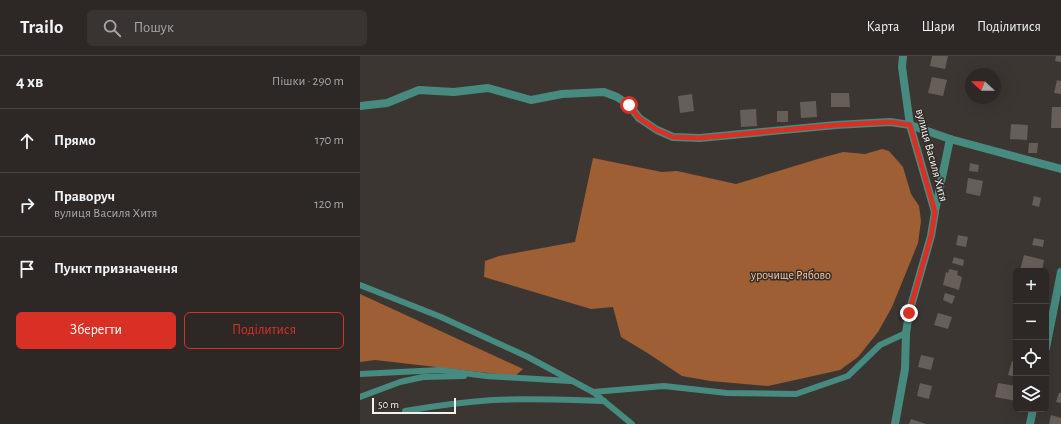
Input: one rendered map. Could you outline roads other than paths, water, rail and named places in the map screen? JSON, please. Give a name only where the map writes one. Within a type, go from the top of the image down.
[{"type":"street","name":"вулиця Василя Хитя","points":[[895,424],[904,369],[906,333],[909,313],[931,236],[935,212],[910,125],[902,67],[903,56]]},
{"type":"street","points":[[360,106],[387,103],[419,90],[454,92],[488,88],[531,100],[562,94],[604,92],[617,97],[629,105],[639,118],[657,130],[673,137],[700,138],[836,125],[890,122],[910,125],[950,138],[1061,169]]},
{"type":"street","points":[[935,212],[950,138]]},
{"type":"street","points":[[1048,340],[1061,272]]},
{"type":"street","points":[[1030,424],[1032,412]]},
{"type":"lane","points":[[360,285],[448,320],[528,357],[593,392],[632,424]]},
{"type":"lane","points":[[593,392],[664,386],[727,392],[796,394],[848,376],[880,344],[906,333]]},
{"type":"lane","points":[[360,374],[440,370],[486,376],[572,381]]},
{"type":"lane","points":[[360,397],[400,382],[423,377],[486,376]]},
{"type":"lane","points":[[405,411],[457,403],[495,400],[555,399],[604,401]]},
{"type":"park label","name":"урочище Рябово","points":[[791,275]]}]
